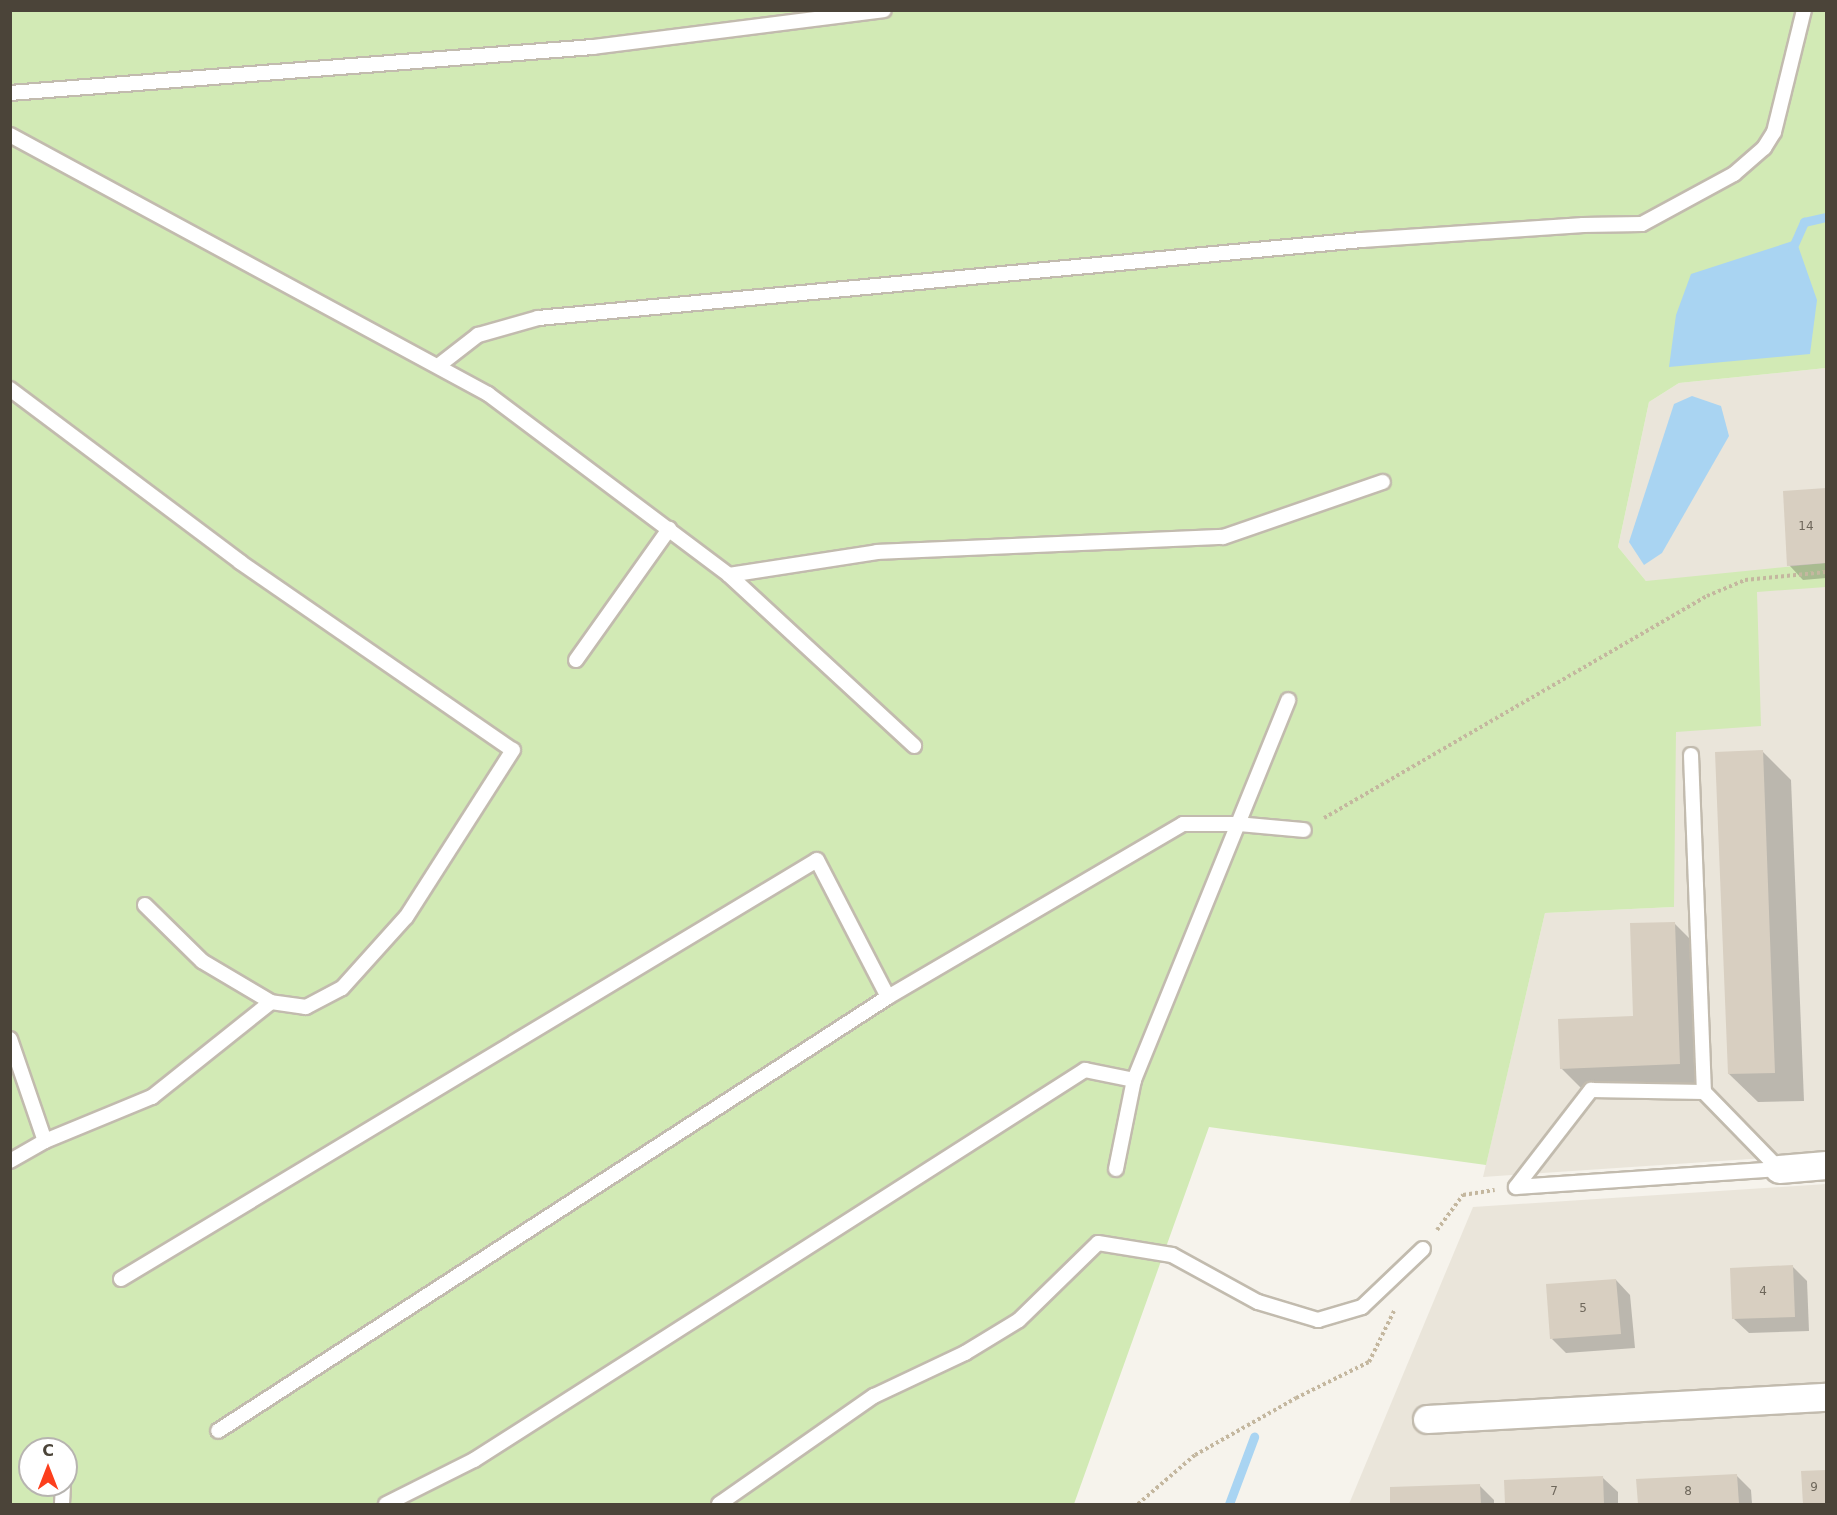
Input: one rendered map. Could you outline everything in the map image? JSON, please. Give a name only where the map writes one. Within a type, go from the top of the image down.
[{"type":"street","points":[[1779,1169],[1827,1166]]},
{"type":"street","points":[[1427,1419],[1827,1397]]},
{"type":"lane","points":[[10,93],[593,47],[884,10]]},
{"type":"lane","points":[[438,366],[478,335],[538,318],[1362,240],[1583,225],[1642,224],[1734,174],[1764,148],[1774,132],[1804,10]]},
{"type":"lane","points":[[10,135],[488,394],[729,575],[914,746]]},
{"type":"lane","points":[[10,389],[240,562],[513,750],[406,917],[342,988],[306,1006],[271,1002],[202,961],[145,905]]},
{"type":"lane","points":[[729,575],[877,552],[1223,537],[1383,482]]},
{"type":"lane","points":[[576,660],[669,529]]},
{"type":"lane","points":[[1116,1169],[1134,1080],[1288,700]]},
{"type":"lane","points":[[1691,756],[1704,1092],[1779,1169]]},
{"type":"lane","points":[[218,1431],[888,997],[1183,824],[1238,824],[1304,830]]},
{"type":"lane","points":[[121,1279],[817,860],[888,997]]},
{"type":"lane","points":[[10,1161],[45,1141],[152,1097],[271,1002]]},
{"type":"lane","points":[[12,1047],[45,1141]]},
{"type":"lane","points":[[386,1504],[474,1460],[1085,1070],[1134,1080]]},
{"type":"lane","points":[[1516,1187],[1591,1090],[1704,1092]]},
{"type":"lane","points":[[1516,1187],[1779,1169]]},
{"type":"lane","points":[[719,1504],[874,1396],[965,1353],[1019,1320],[1098,1243],[1172,1255],[1258,1302],[1318,1320],[1362,1307],[1423,1250]]},
{"type":"path","points":[[1304,830],[1707,596],[1745,580],[1827,572]]},
{"type":"path","points":[[1423,1250],[1463,1195],[1516,1187]]},
{"type":"path","points":[[1138,1504],[1195,1455],[1296,1398],[1369,1362],[1398,1301]]},
{"type":"shaded area","points":[[1826,368],[1826,1154],[1483,1177],[1545,913],[1674,907],[1646,581],[1618,547],[1649,402],[1679,383]]},
{"type":"shaded area","points":[[1826,1184],[1826,1504],[1349,1504],[1473,1207]]},
{"type":"green space","points":[[10,11],[1826,11],[1826,368],[1679,383],[1649,402],[1618,547],[1646,581],[1826,563],[1826,587],[1757,592],[1761,726],[1676,732],[1674,907],[1545,913],[1486,1165],[1209,1127],[1074,1504],[11,1504]]},
{"type":"water","points":[[1796,240],[1817,300],[1810,354],[1669,367],[1676,315],[1691,274]]},
{"type":"water","points":[[1692,396],[1721,406],[1729,436],[1662,553],[1644,565],[1629,542],[1674,404]]},
{"type":"building","points":[[1826,488],[1826,563],[1787,566],[1783,491]]},
{"type":"building","points":[[1763,750],[1775,1073],[1728,1074],[1715,752]]},
{"type":"building","points":[[1675,922],[1680,1064],[1560,1069],[1558,1019],[1633,1016],[1630,923]]},
{"type":"building","points":[[1793,1265],[1795,1317],[1732,1319],[1730,1268]]},
{"type":"building","points":[[1616,1279],[1621,1334],[1550,1339],[1546,1284]]},
{"type":"building","points":[[1826,1470],[1826,1504],[1803,1504],[1801,1471]]},
{"type":"building","points":[[1737,1474],[1739,1504],[1638,1504],[1636,1479]]},
{"type":"building","points":[[1603,1476],[1604,1504],[1505,1504],[1504,1480]]},
{"type":"building","points":[[1480,1484],[1481,1504],[1390,1504],[1390,1487]]},
{"type":"waterway","points":[[1792,249],[1804,222],[1826,217]]},
{"type":"waterway","points":[[1229,1504],[1254,1437]]}]
